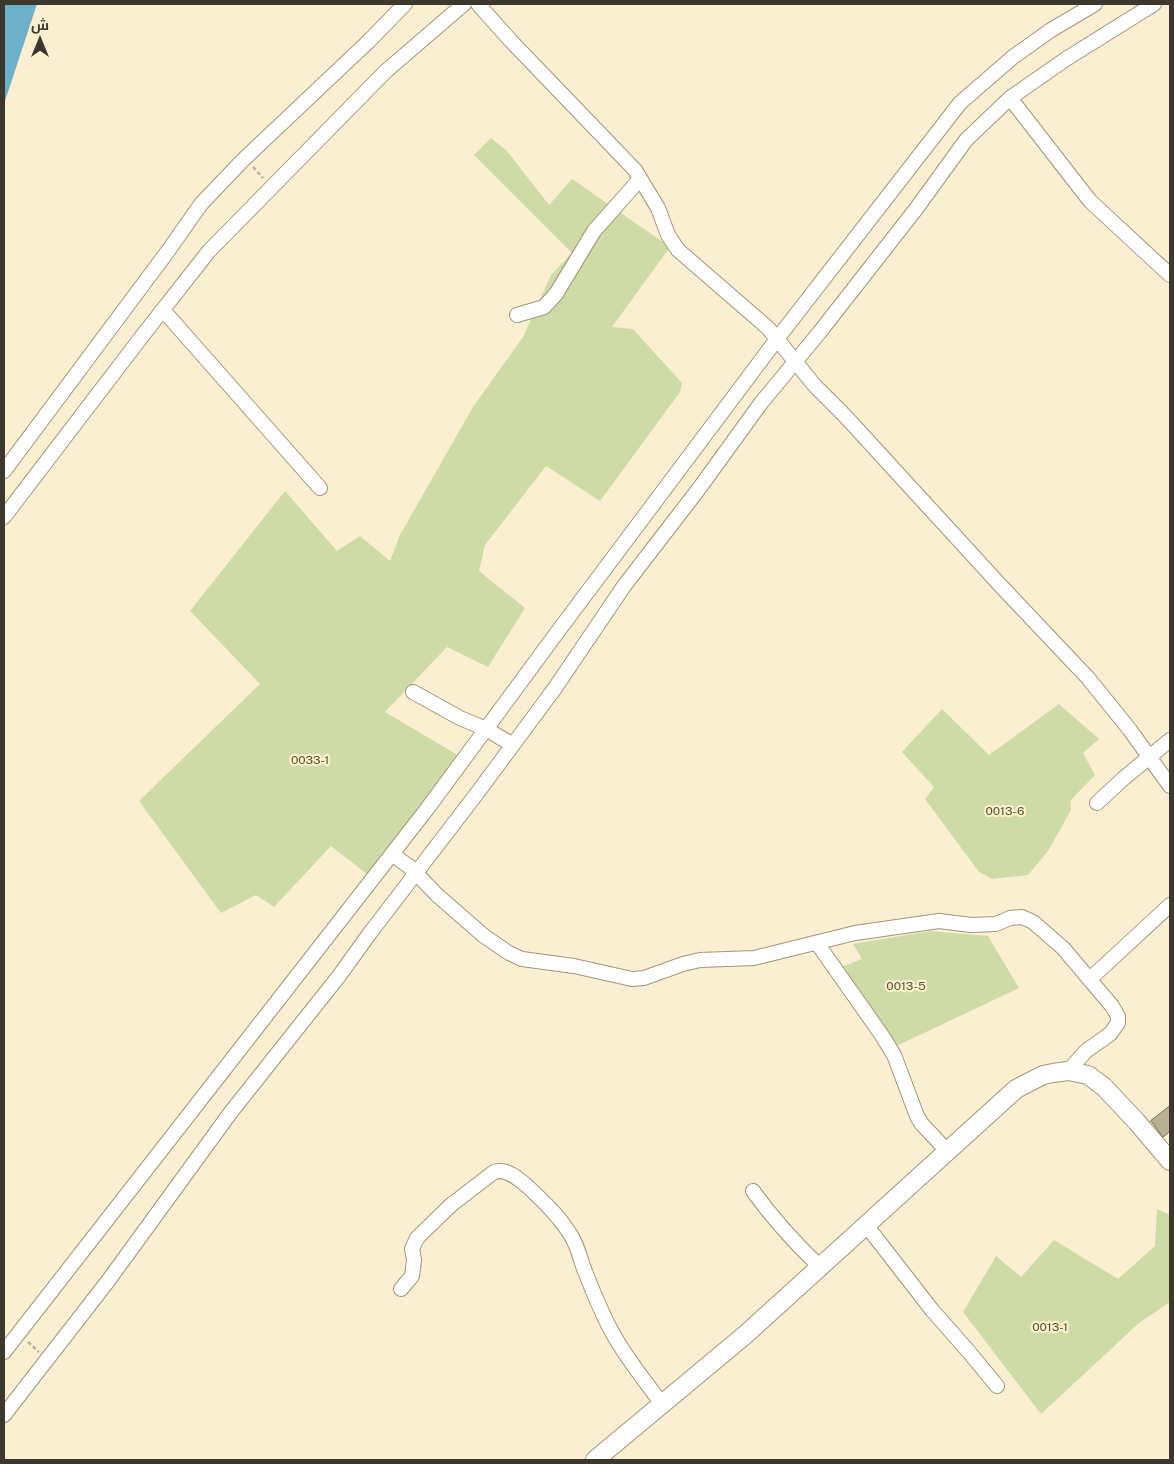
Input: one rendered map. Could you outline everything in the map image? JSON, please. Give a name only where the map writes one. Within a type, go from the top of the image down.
[{"type":"main road","points":[[595,1460],[745,1336],[1016,1089],[1043,1075],[1068,1071],[1088,1075],[1104,1087],[1170,1161]]},
{"type":"street","points":[[4,471],[201,204],[244,159],[369,41],[405,4]]},
{"type":"street","points":[[4,517],[162,310],[231,227],[386,71],[464,4]]},
{"type":"street","points":[[478,4],[635,170],[658,208],[668,235],[678,250],[758,318],[815,386],[846,416],[1000,585],[1088,678],[1150,757],[1170,786]]},
{"type":"street","points":[[4,1352],[394,856],[486,729],[777,339],[960,103],[1014,57],[1051,30],[1095,4]]},
{"type":"street","points":[[4,1415],[114,1272],[231,1112],[339,976],[413,870],[513,745],[555,688],[624,586],[698,490],[761,403],[796,362],[916,209],[966,140],[1010,98],[1066,59],[1154,4]]},
{"type":"street","points":[[1010,98],[1090,201],[1170,275]]},
{"type":"street","points":[[517,315],[544,307],[556,294],[594,231],[640,179]]},
{"type":"street","points":[[162,310],[320,488]]},
{"type":"street","points":[[414,692],[513,745]]},
{"type":"street","points":[[1097,803],[1170,740]]},
{"type":"street","points":[[394,856],[413,870],[437,895],[484,936],[509,953],[522,959],[574,966],[632,979],[644,978],[700,960],[754,958],[855,933],[938,921],[971,925],[996,924],[1010,918],[1022,917],[1033,922],[1063,948],[1112,1006],[1118,1016],[1118,1023],[1110,1034],[1086,1051],[1068,1071]]},
{"type":"street","points":[[1090,979],[1170,905]]},
{"type":"street","points":[[816,943],[882,1034],[894,1056],[921,1123],[947,1151]]},
{"type":"street","points":[[401,1289],[412,1276],[414,1260],[412,1249],[417,1238],[451,1205],[494,1172],[499,1170],[506,1171],[523,1182],[548,1205],[569,1231],[611,1331],[662,1404]]},
{"type":"street","points":[[753,1191],[781,1227],[820,1266]]},
{"type":"street","points":[[866,1224],[932,1310],[997,1386]]},
{"type":"path","points":[[244,159],[272,187]]},
{"type":"path","points":[[18,1333],[47,1359]]},
{"type":"green space","name":"0033-1","points":[[491,138],[507,151],[549,205],[572,179],[670,247],[612,327],[633,329],[682,383],[680,392],[600,501],[546,466],[485,545],[479,571],[525,608],[488,667],[447,647],[385,712],[461,757],[372,878],[331,846],[274,907],[256,895],[221,913],[139,801],[260,684],[190,611],[285,491],[337,551],[360,536],[390,561],[400,535],[473,407],[523,337],[551,275],[572,253],[474,155]]},
{"type":"green space","name":"0013-6","points":[[1059,704],[1099,739],[1083,753],[1095,775],[1070,801],[1071,810],[1048,851],[1028,875],[992,879],[979,872],[925,799],[934,787],[902,752],[942,709],[989,755]]},
{"type":"green space","name":"0013-5","points":[[930,931],[988,936],[1019,988],[888,1050],[831,971],[862,959],[853,944]]},
{"type":"green space","name":"0013-1","points":[[1157,1209],[1170,1215],[1170,1302],[1139,1323],[1041,1414],[963,1312],[996,1256],[1021,1277],[1054,1240],[1118,1279],[1155,1246]]},
{"type":"water","points":[[4,4],[37,4],[4,104]]},
{"type":"building","points":[[1170,1106],[1170,1131],[1163,1137],[1151,1121]]}]
